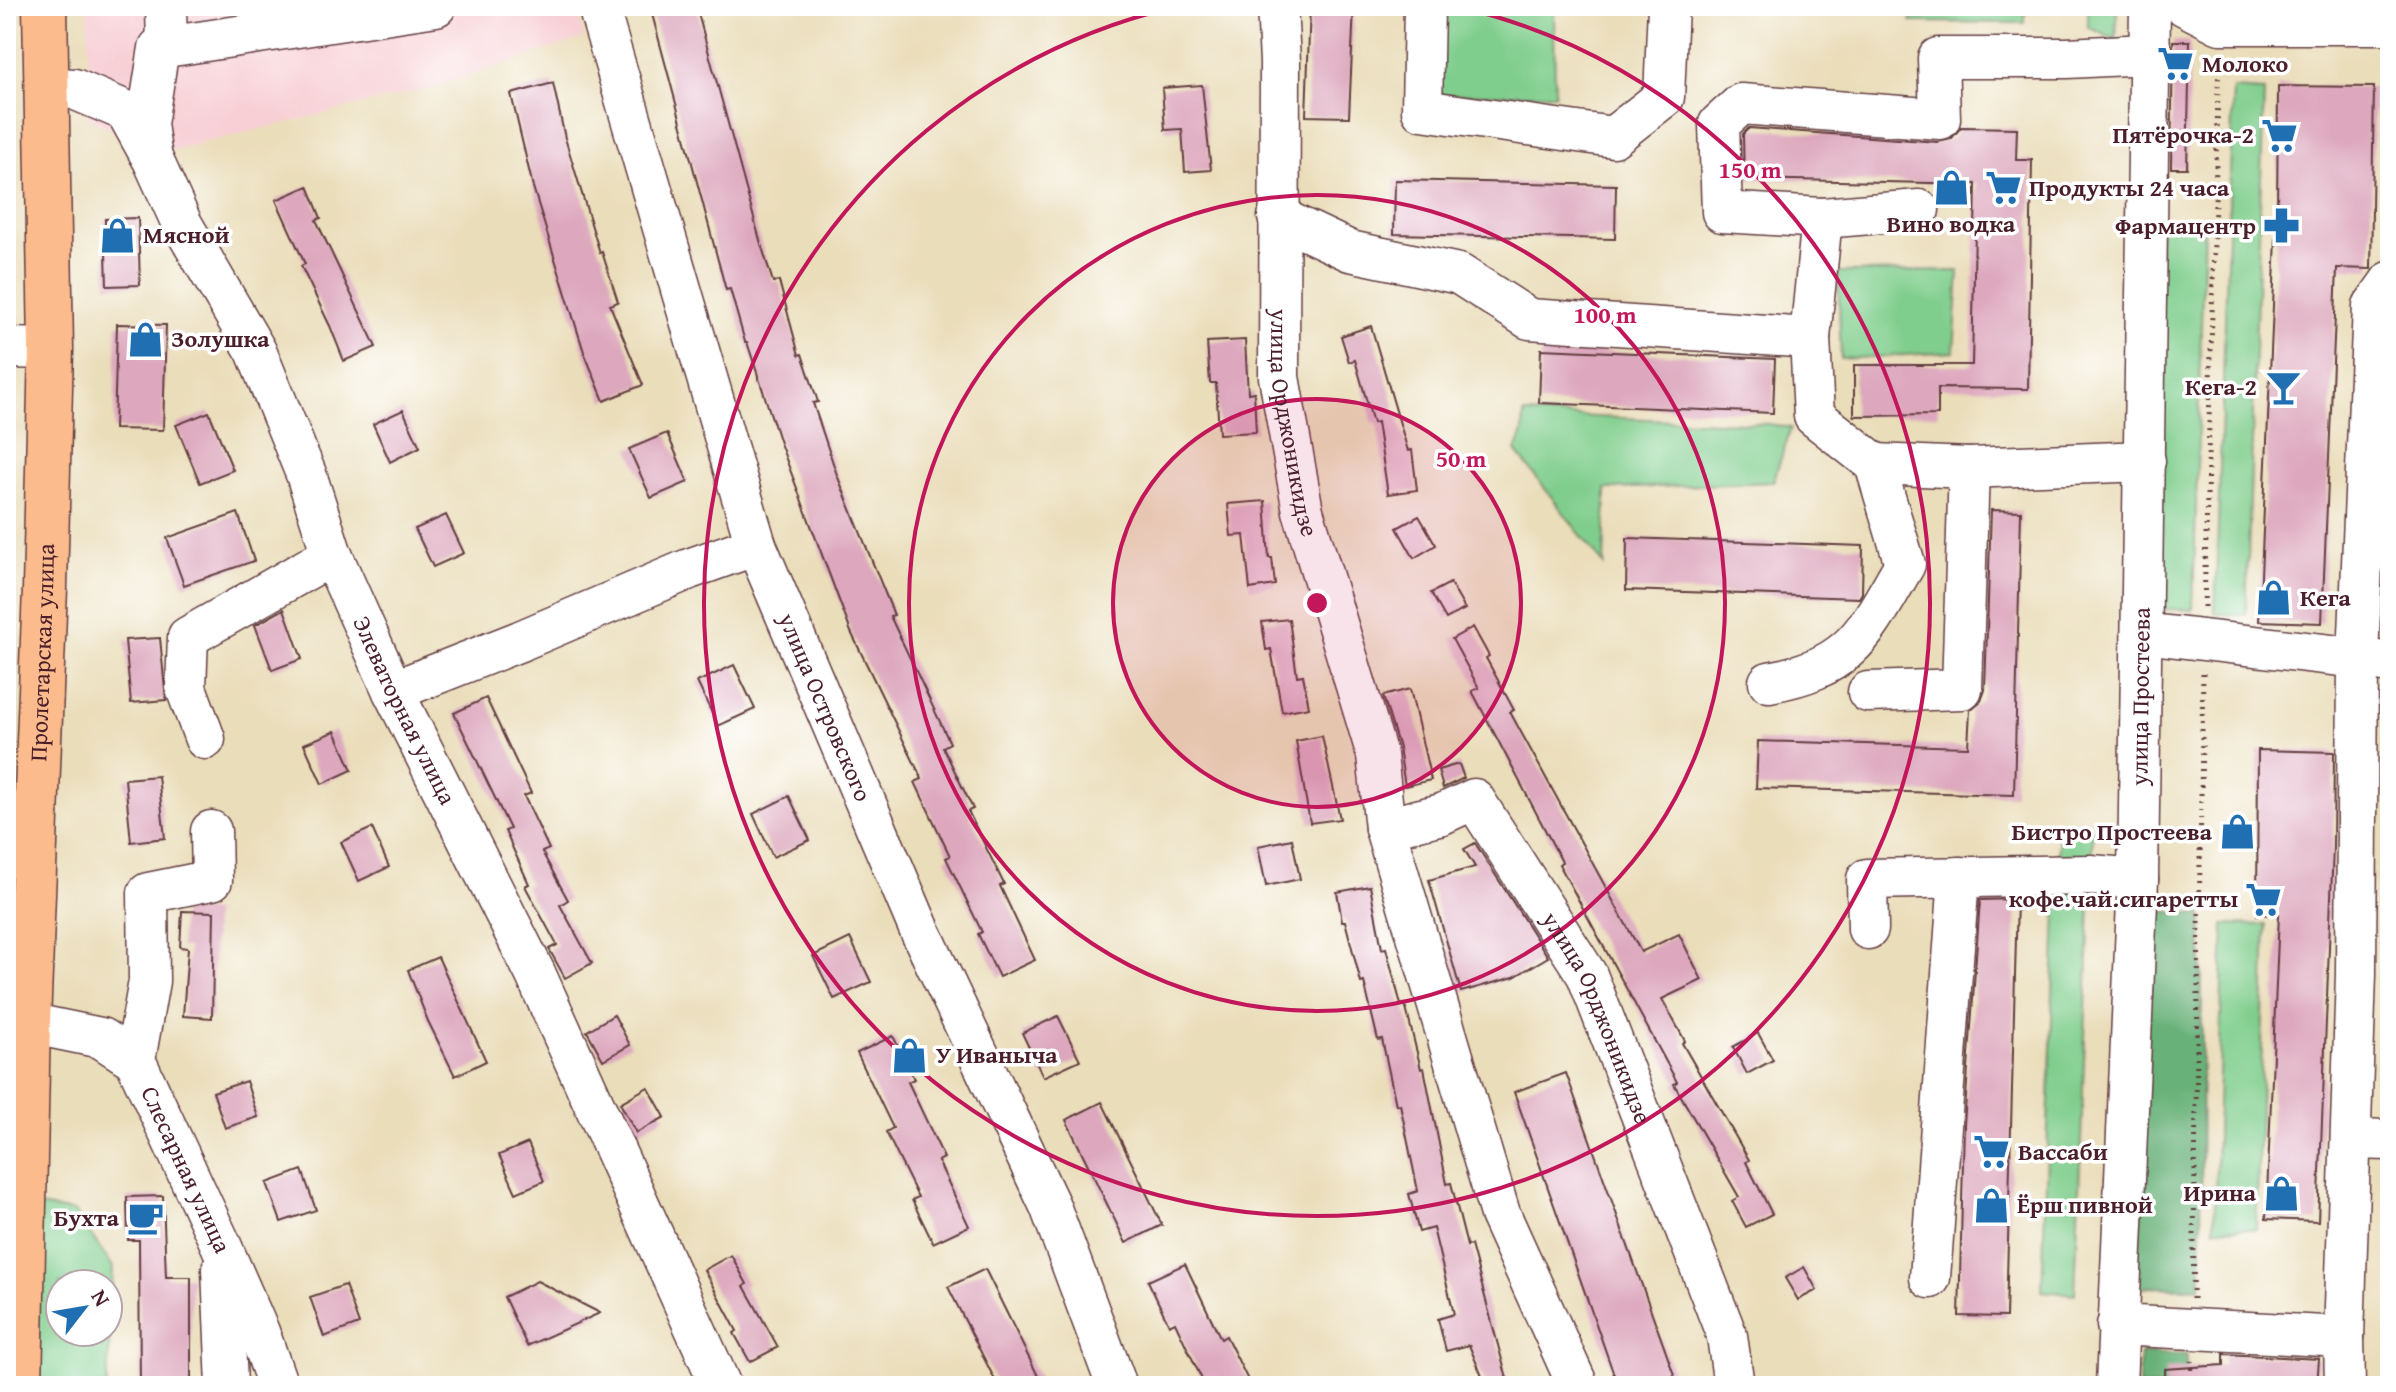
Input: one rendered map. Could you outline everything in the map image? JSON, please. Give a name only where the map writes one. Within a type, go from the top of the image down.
[{"type":"main road","name":"Пролетарская улица","points":[[20,1386],[28,1023],[18,954],[45,588],[51,349],[45,6]]},
{"type":"street","points":[[166,6],[167,47]]},
{"type":"street","points":[[153,160],[147,124],[159,48],[436,6]]},
{"type":"street","name":"улица Островского","points":[[598,6],[756,545],[918,926],[1050,1206],[1117,1386]]},
{"type":"street","name":"улица Орджоникидзе","points":[[1277,6],[1280,62],[1279,377],[1303,511],[1377,755],[1385,828],[1500,1214],[1578,1386]]},
{"type":"street","points":[[1424,6],[1422,110],[1613,137],[1664,97],[1668,6]]},
{"type":"street","name":"улица Простеева","points":[[2116,1386],[2138,879],[2150,6]]},
{"type":"street","points":[[2185,6],[2220,24],[2390,24]]},
{"type":"street","points":[[1919,210],[1822,218],[1722,212],[1719,124],[1741,104],[1940,119],[1938,58],[2067,58],[2148,54]]},
{"type":"street","name":"Элеваторная улица","points":[[45,87],[74,89],[126,111],[153,160],[182,224],[256,351],[306,474],[332,555],[393,691],[535,973],[721,1386]]},
{"type":"street","points":[[1278,217],[1350,251],[1459,274],[1529,319],[1810,338]]},
{"type":"street","points":[[1769,682],[1798,677],[1834,661],[1865,632],[1905,564],[1875,464],[1814,416],[1810,338],[1822,218]]},
{"type":"street","points":[[2345,1386],[2351,1139],[2373,975],[2373,306],[2390,282]]},
{"type":"street","points":[[6,348],[51,349]]},
{"type":"street","points":[[1875,464],[1969,468],[2145,461]]},
{"type":"street","points":[[1868,692],[1962,689],[1969,468]]},
{"type":"street","points":[[393,691],[689,569],[756,545]]},
{"type":"street","points":[[205,739],[186,688],[188,637],[332,555]]},
{"type":"street","points":[[2142,633],[2374,660]]},
{"type":"street","name":"улица Орджоникидзе","points":[[1385,828],[1442,814],[1474,799],[1587,975],[1727,1336],[1734,1386]]},
{"type":"street","points":[[135,1060],[149,981],[148,893],[212,880],[211,831]]},
{"type":"street","points":[[1868,929],[1867,879],[2091,875],[2138,879]]},
{"type":"street","points":[[1930,1278],[1959,877]]},
{"type":"street","name":"Слесарная улица","points":[[28,1023],[101,1038],[135,1060],[221,1245],[259,1332],[278,1386]]},
{"type":"street","points":[[2351,1139],[2390,1140]]},
{"type":"street","points":[[221,1245],[227,1386]]},
{"type":"street","points":[[2117,1325],[2344,1337]]},
{"type":"path","points":[[2191,1386],[2203,640],[2220,24]]},
{"type":"shaded area","points":[[88,6],[576,6],[584,38],[431,88],[160,153],[88,118]]},
{"type":"green space","points":[[1419,6],[1554,6],[1555,94],[1419,95]]},
{"type":"green space","points":[[1911,6],[2025,6],[2025,23],[1911,22]]},
{"type":"green space","points":[[2088,6],[2117,6],[2116,40],[2088,27]]},
{"type":"green space","points":[[2233,89],[2264,91],[2246,615],[2215,614]]},
{"type":"green space","points":[[2160,223],[2204,224],[2193,610],[2157,609]]},
{"type":"green space","points":[[1959,271],[1954,352],[1841,359],[1838,272]]},
{"type":"green space","points":[[1524,414],[1769,424],[1791,428],[1773,482],[1606,489],[1604,565],[1516,451],[1523,432]]},
{"type":"green space","points":[[2059,828],[2093,828],[2075,1294],[2042,1291]]},
{"type":"green space","points":[[2138,910],[2202,914],[2201,1288],[2133,1287]]},
{"type":"green space","points":[[2224,924],[2266,925],[2256,1229],[2214,1228]]},
{"type":"green space","points":[[33,1205],[75,1212],[113,1267],[44,1268],[44,1348],[109,1348],[107,1386],[36,1386]]},
{"type":"green space","points":[[2140,1353],[2187,1355],[2187,1386],[2139,1386]]},
{"type":"building","points":[[696,6],[761,244],[773,282],[779,281],[799,355],[802,354],[818,402],[813,403],[837,475],[894,615],[890,616],[950,743],[943,747],[973,809],[968,811],[1004,884],[1000,886],[1035,960],[999,977],[978,934],[982,932],[946,858],[950,856],[915,782],[922,779],[851,632],[780,443],[730,289],[726,290],[652,14]]},
{"type":"building","points":[[1310,6],[1354,6],[1349,117],[1306,116]]},
{"type":"building","points":[[2173,41],[2190,41],[2187,168],[2171,168]]},
{"type":"building","points":[[553,83],[565,138],[618,302],[610,305],[643,385],[604,401],[584,352],[533,187],[511,94]]},
{"type":"building","points":[[1202,85],[1211,170],[1185,172],[1182,129],[1165,130],[1162,88]]},
{"type":"building","points":[[2278,86],[2374,87],[2371,269],[2337,268],[2322,623],[2259,621],[2277,216]]},
{"type":"building","points":[[1961,127],[2017,128],[2016,160],[2032,160],[2028,389],[1938,388],[1938,415],[1854,416],[1854,365],[1972,365],[1976,184],[1744,179],[1743,134],[1749,128],[1938,142],[1951,139]]},
{"type":"building","points":[[1395,180],[1616,185],[1615,239],[1394,234]]},
{"type":"building","points":[[308,186],[321,218],[316,220],[376,347],[344,361],[301,266],[305,264],[276,200]]},
{"type":"building","points":[[138,218],[140,285],[107,286],[105,219]]},
{"type":"building","points":[[117,324],[166,325],[163,430],[114,429]]},
{"type":"building","points":[[1371,326],[1408,451],[1412,450],[1417,490],[1388,494],[1377,422],[1373,423],[1355,360],[1349,362],[1341,336]]},
{"type":"building","points":[[1245,340],[1248,393],[1254,392],[1256,432],[1219,434],[1216,383],[1210,383],[1207,342]]},
{"type":"building","points":[[1541,349],[1775,359],[1773,413],[1539,403]]},
{"type":"building","points":[[403,410],[420,447],[390,462],[373,424]]},
{"type":"building","points":[[209,412],[233,470],[200,483],[176,425]]},
{"type":"building","points":[[667,433],[688,482],[651,498],[629,449]]},
{"type":"building","points":[[1265,501],[1269,558],[1272,558],[1275,585],[1250,589],[1244,535],[1231,536],[1228,504]]},
{"type":"building","points":[[1991,510],[2021,511],[2014,795],[1756,788],[1758,741],[1968,747],[1970,710],[1981,701],[1985,690]]},
{"type":"building","points":[[238,513],[254,561],[184,585],[167,538]]},
{"type":"building","points":[[446,515],[464,553],[433,567],[415,529]]},
{"type":"building","points":[[1419,516],[1436,545],[1414,558],[1397,528]]},
{"type":"building","points":[[1627,538],[1863,546],[1862,593],[1859,598],[1626,590]]},
{"type":"building","points":[[1450,583],[1465,609],[1446,619],[1431,593]]},
{"type":"building","points":[[284,609],[302,659],[272,670],[255,625]]},
{"type":"building","points":[[1289,619],[1297,676],[1303,675],[1309,707],[1282,712],[1271,649],[1266,650],[1262,622]]},
{"type":"building","points":[[1473,627],[1514,710],[1510,712],[1641,952],[1679,934],[1702,980],[1662,999],[1685,1041],[1682,1043],[1749,1160],[1746,1162],[1772,1214],[1746,1227],[1732,1201],[1739,1197],[1674,1084],[1677,1082],[1559,864],[1562,862],[1472,691],[1479,688],[1452,639]]},
{"type":"building","points":[[160,638],[166,700],[131,703],[125,640]]},
{"type":"building","points":[[734,665],[755,709],[718,726],[697,682]]},
{"type":"building","points":[[1410,689],[1431,780],[1405,786],[1399,748],[1383,696]]},
{"type":"building","points":[[486,698],[531,793],[524,796],[549,849],[542,852],[568,900],[560,905],[592,963],[565,978],[549,949],[557,945],[525,886],[529,884],[505,831],[510,829],[454,713]]},
{"type":"building","points":[[335,731],[352,770],[322,784],[304,744]]},
{"type":"building","points":[[1322,736],[1340,819],[1310,823],[1296,741]]},
{"type":"building","points":[[2258,750],[2334,752],[2318,1221],[2266,1219],[2279,914],[2257,915]]},
{"type":"building","points":[[1459,764],[1464,778],[1443,788],[1438,770]]},
{"type":"building","points":[[158,776],[165,838],[131,842],[125,779]]},
{"type":"building","points":[[789,796],[810,840],[773,857],[753,814]]},
{"type":"building","points":[[372,828],[389,867],[359,881],[341,842]]},
{"type":"building","points":[[1292,839],[1300,879],[1266,886],[1258,846]]},
{"type":"building","points":[[1475,843],[1548,957],[1514,977],[1461,992],[1429,880],[1475,867],[1464,849]]},
{"type":"building","points":[[1370,886],[1382,949],[1386,948],[1401,1005],[1405,1004],[1421,1069],[1424,1068],[1447,1184],[1451,1183],[1467,1246],[1471,1245],[1509,1386],[1486,1386],[1469,1345],[1446,1351],[1438,1319],[1454,1314],[1433,1228],[1419,1232],[1409,1194],[1418,1191],[1400,1104],[1396,1105],[1382,1039],[1378,1040],[1364,982],[1361,983],[1345,921],[1342,921],[1337,892]]},
{"type":"building","points":[[2017,899],[2006,1317],[1959,1316],[1964,1125],[1980,900]]},
{"type":"building","points":[[182,911],[214,912],[212,1018],[183,1016],[188,948],[180,947]]},
{"type":"building","points":[[850,938],[871,982],[834,999],[813,956]]},
{"type":"building","points":[[438,957],[486,1061],[455,1076],[408,970]]},
{"type":"building","points":[[614,1015],[630,1045],[603,1060],[587,1031]]},
{"type":"building","points":[[1058,1016],[1080,1060],[1043,1077],[1022,1033]]},
{"type":"building","points":[[1758,1033],[1773,1060],[1747,1074],[1733,1047]]},
{"type":"building","points":[[893,1036],[914,1079],[908,1082],[944,1158],[938,1161],[969,1226],[933,1243],[912,1200],[918,1197],[886,1132],[893,1128],[857,1053]]},
{"type":"building","points":[[1566,1073],[1678,1386],[1618,1386],[1514,1092]]},
{"type":"building","points":[[246,1081],[258,1117],[225,1128],[213,1092]]},
{"type":"building","points":[[648,1087],[665,1117],[636,1133],[620,1103]]},
{"type":"building","points":[[1102,1102],[1162,1225],[1126,1243],[1066,1120]]},
{"type":"building","points":[[528,1143],[544,1181],[516,1193],[499,1155]]},
{"type":"building","points":[[302,1170],[316,1210],[281,1222],[267,1183]]},
{"type":"building","points":[[163,1196],[166,1277],[191,1277],[191,1386],[140,1386],[139,1240],[128,1240],[127,1197]]},
{"type":"building","points":[[731,1255],[747,1284],[744,1286],[778,1347],[750,1362],[704,1270]]},
{"type":"building","points":[[1185,1264],[1221,1339],[1226,1336],[1248,1380],[1235,1386],[1205,1386],[1175,1322],[1169,1325],[1148,1281]]},
{"type":"building","points":[[1804,1267],[1817,1290],[1798,1300],[1785,1278]]},
{"type":"building","points":[[985,1269],[1040,1380],[1026,1386],[998,1386],[948,1287]]},
{"type":"building","points":[[537,1281],[600,1313],[527,1346],[504,1297]]},
{"type":"building","points":[[345,1285],[359,1324],[324,1337],[310,1297]]},
{"type":"building","points":[[2224,1354],[2319,1359],[2317,1386],[2165,1386],[2165,1369],[2224,1365]]},
{"type":"place","name":"Молоко","points":[[2176,64]]},
{"type":"place","name":"Пятёрочка-2","points":[[2280,135]]},
{"type":"place","name":"Вино водка","points":[[1951,187]]},
{"type":"place","name":"Продукты 24 часа","points":[[2003,188]]},
{"type":"place","name":"Фармацентр","points":[[2282,226]]},
{"type":"place","name":"Мясной","points":[[117,235]]},
{"type":"place","name":"Золушка","points":[[145,339]]},
{"type":"place","name":"Кега-2","points":[[2283,387]]},
{"type":"place","name":"Кега","points":[[2274,598]]},
{"type":"place","name":"Бистро Простеева","points":[[2238,832]]},
{"type":"place","name":"кофе.чай.сигаретты","points":[[2264,899]]},
{"type":"place","name":"У Иваныча","points":[[910,1055]]},
{"type":"place","name":"Вассаби","points":[[1992,1152]]},
{"type":"place","name":"Ирина","points":[[2282,1193]]},
{"type":"place","name":"Ёрш пивной","points":[[1991,1205]]},
{"type":"place","name":"Бухта","points":[[145,1218]]}]
